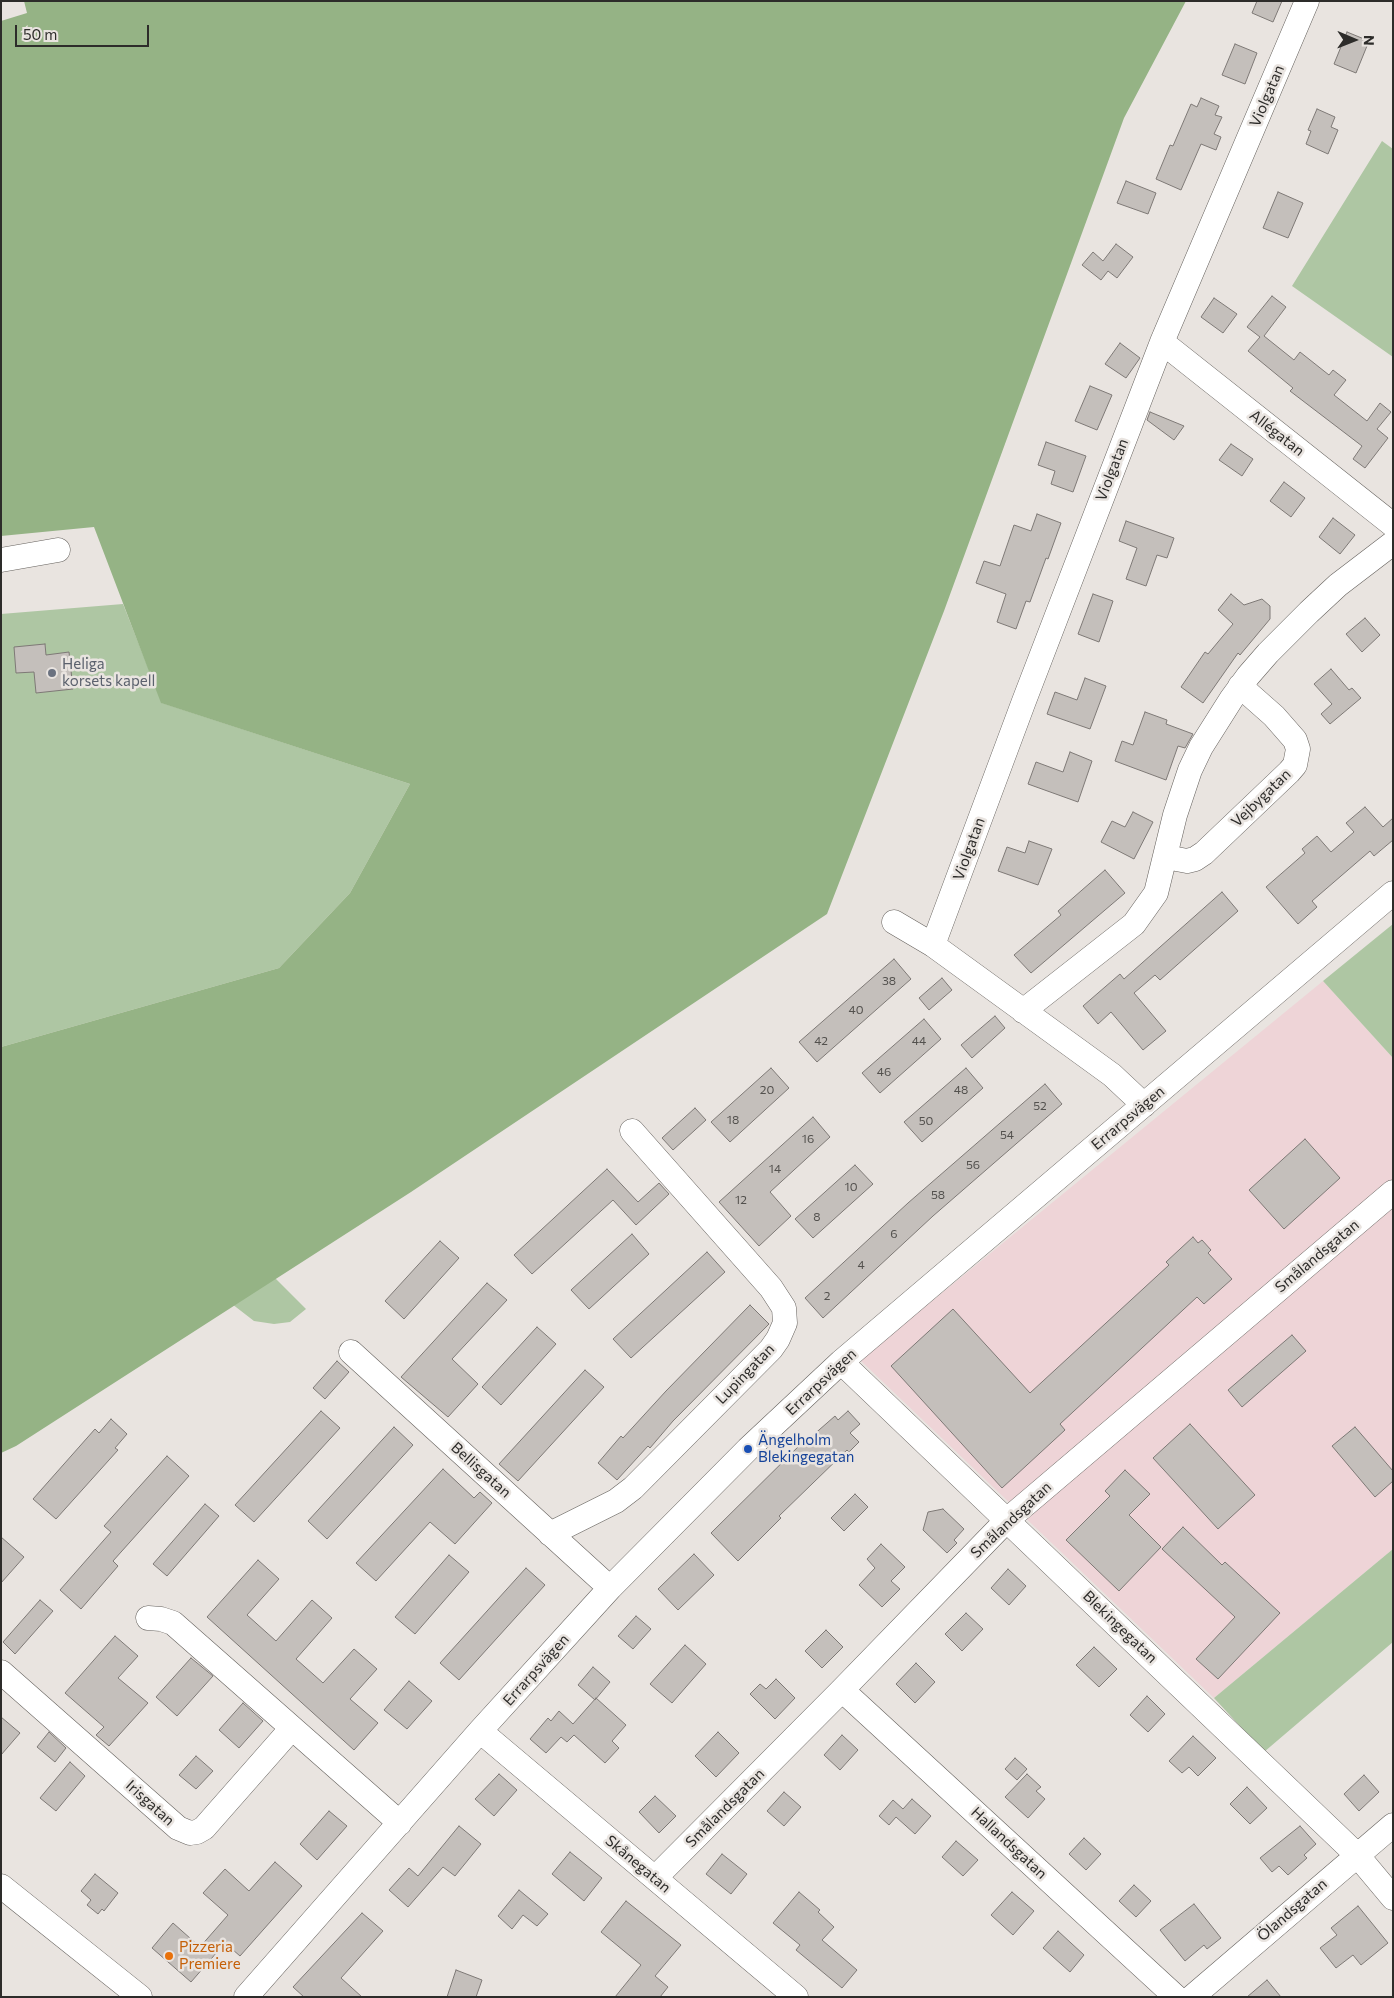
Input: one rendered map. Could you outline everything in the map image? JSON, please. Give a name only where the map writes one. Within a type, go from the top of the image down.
[{"type":"street","name":"Violgatan","points":[[933,945],[1024,701],[1162,342],[1307,1]]},
{"type":"street","name":"Allégatan","points":[[1162,342],[1393,524]]},
{"type":"street","points":[[1023,1011],[1134,924],[1156,893],[1175,815],[1190,770],[1214,724],[1240,686],[1268,653],[1338,585],[1393,543]]},
{"type":"street","points":[[1,560],[58,550]]},
{"type":"street","name":"Vejbygatan","points":[[1166,857],[1187,861],[1195,859],[1204,853],[1295,765],[1298,749],[1295,740],[1274,716],[1240,686]]},
{"type":"street","name":"Errarpsvägen","points":[[246,1997],[480,1731],[610,1588],[748,1449],[841,1362],[1393,893]]},
{"type":"street","points":[[894,922],[933,945],[1112,1075],[1144,1105]]},
{"type":"street","name":"Lupingatan","points":[[550,1534],[616,1501],[634,1488],[771,1348],[778,1339],[785,1323],[784,1308],[771,1288],[632,1131]]},
{"type":"street","name":"Smålandsgatan","points":[[655,1878],[842,1690],[1007,1520],[1393,1192]]},
{"type":"street","name":"Bellisgatan","points":[[351,1352],[610,1588]]},
{"type":"street","name":"Blekingegatan","points":[[841,1362],[1357,1855],[1393,1898]]},
{"type":"street","points":[[148,1618],[161,1619],[173,1623],[400,1823]]},
{"type":"street","name":"Irisgatan","points":[[1,1672],[178,1828],[190,1833],[204,1828],[292,1728]]},
{"type":"street","name":"Hallandsgatan","points":[[842,1690],[1176,1997]]},
{"type":"street","name":"Skånegatan","points":[[480,1731],[796,1997]]},
{"type":"street","name":"Ölandsgatan","points":[[1192,1997],[1393,1825]]},
{"type":"street","points":[[1,1886],[140,1997]]},
{"type":"shaded area","points":[[1323,981],[1393,1058],[1393,1549],[1214,1698],[860,1360]]},
{"type":"green space","points":[[24,1],[1186,1],[1124,118],[944,611],[827,914],[411,1192],[16,1446],[1,1453],[1,1047],[279,968],[350,893],[410,784],[161,703],[94,527],[1,536],[1,21],[27,13]]},
{"type":"green space","points":[[1382,141],[1393,149],[1393,357],[1292,286]]},
{"type":"green space","points":[[123,604],[162,703],[410,784],[350,893],[279,968],[1,1047],[1,614]]},
{"type":"green space","points":[[1393,924],[1393,1058],[1323,981]]},
{"type":"green space","points":[[272,1275],[306,1309],[290,1322],[274,1324],[254,1321],[232,1304]]},
{"type":"green space","points":[[1393,1549],[1393,1642],[1264,1752],[1214,1698]]},
{"type":"building","points":[[1257,1],[1282,1],[1273,22],[1252,13]]},
{"type":"building","points":[[1347,32],[1369,41],[1356,73],[1334,64]]},
{"type":"building","points":[[1235,44],[1257,53],[1245,84],[1222,75]]},
{"type":"building","points":[[1201,98],[1219,106],[1215,115],[1222,117],[1214,134],[1221,137],[1216,150],[1201,144],[1181,190],[1156,179],[1170,145],[1173,146],[1191,104],[1197,107]]},
{"type":"building","points":[[1317,109],[1335,117],[1331,127],[1338,130],[1328,154],[1306,144],[1311,131],[1308,130]]},
{"type":"building","points":[[1126,181],[1156,193],[1148,214],[1117,203]]},
{"type":"building","points":[[1278,192],[1303,203],[1288,238],[1263,228]]},
{"type":"building","points":[[1116,244],[1133,257],[1117,278],[1108,271],[1101,280],[1082,265],[1093,252],[1103,261]]},
{"type":"building","points":[[1272,296],[1286,307],[1264,336],[1294,360],[1300,352],[1329,375],[1333,370],[1346,380],[1334,395],[1367,421],[1380,403],[1391,412],[1377,429],[1388,438],[1365,468],[1353,459],[1362,446],[1290,391],[1293,388],[1248,351],[1260,337],[1247,327]]},
{"type":"building","points":[[1214,298],[1237,314],[1223,333],[1201,317]]},
{"type":"building","points":[[1120,343],[1140,358],[1126,378],[1105,364]]},
{"type":"building","points":[[1090,386],[1112,395],[1097,430],[1075,421]]},
{"type":"building","points":[[1150,412],[1184,426],[1174,440],[1147,420]]},
{"type":"building","points":[[1046,442],[1086,456],[1073,492],[1051,484],[1055,471],[1038,465]]},
{"type":"building","points":[[1231,444],[1253,459],[1242,476],[1219,460]]},
{"type":"building","points":[[1284,482],[1305,498],[1291,517],[1270,501]]},
{"type":"building","points":[[1037,514],[1061,523],[1030,602],[1026,601],[1016,629],[997,622],[1006,594],[976,583],[984,561],[1000,566],[1014,525],[1031,531]]},
{"type":"building","points":[[1333,518],[1355,535],[1340,554],[1319,537]]},
{"type":"building","points":[[1126,521],[1174,538],[1167,558],[1157,555],[1146,586],[1126,579],[1137,548],[1119,541]]},
{"type":"building","points":[[1093,594],[1113,601],[1099,642],[1078,634]]},
{"type":"building","points":[[1231,594],[1244,605],[1262,599],[1270,606],[1270,619],[1240,655],[1238,653],[1203,703],[1181,687],[1205,652],[1208,654],[1233,624],[1218,610]]},
{"type":"building","points":[[1365,618],[1380,635],[1362,652],[1346,634]]},
{"type":"building","name":"Heliga korsets kapell","points":[[45,644],[46,655],[69,652],[73,689],[36,693],[34,672],[16,673],[14,647]]},
{"type":"building","points":[[1331,669],[1349,690],[1352,688],[1361,698],[1330,724],[1321,714],[1332,704],[1314,684]]},
{"type":"building","points":[[1085,678],[1106,686],[1090,729],[1047,714],[1055,692],[1077,700]]},
{"type":"building","points":[[1145,712],[1167,720],[1166,724],[1193,734],[1185,748],[1178,746],[1166,780],[1115,761],[1122,741],[1133,745]]},
{"type":"building","points":[[1070,752],[1092,761],[1078,802],[1028,784],[1036,762],[1063,772]]},
{"type":"building","points":[[1365,807],[1383,827],[1393,818],[1393,840],[1374,856],[1370,851],[1312,901],[1317,907],[1298,924],[1266,887],[1305,853],[1302,849],[1317,836],[1331,852],[1354,832],[1346,823]]},
{"type":"building","points":[[1133,812],[1153,822],[1134,859],[1101,842],[1112,821],[1125,827]]},
{"type":"building","points":[[1029,841],[1052,849],[1038,885],[998,871],[1007,847],[1025,853]]},
{"type":"building","points":[[1105,870],[1125,893],[1031,973],[1014,955],[1061,915],[1058,911]]},
{"type":"building","points":[[1222,892],[1238,911],[1160,980],[1155,975],[1134,993],[1166,1031],[1143,1050],[1111,1012],[1098,1024],[1083,1006],[1120,974],[1124,979]]},
{"type":"building","points":[[894,959],[911,979],[817,1062],[799,1042]]},
{"type":"building","points":[[942,978],[952,990],[929,1010],[919,998]]},
{"type":"building","points":[[995,1016],[1005,1028],[972,1058],[961,1045]]},
{"type":"building","points":[[924,1019],[941,1039],[880,1093],[862,1073]]},
{"type":"building","points":[[771,1068],[789,1088],[730,1142],[711,1122]]},
{"type":"building","points":[[966,1068],[983,1088],[922,1142],[904,1122]]},
{"type":"building","points":[[1045,1084],[1062,1104],[933,1216],[823,1318],[805,1298],[908,1203]]},
{"type":"building","points":[[695,1108],[706,1120],[673,1150],[662,1138]]},
{"type":"building","points":[[813,1117],[830,1137],[770,1192],[791,1216],[759,1246],[719,1202]]},
{"type":"building","points":[[1305,1139],[1340,1178],[1284,1229],[1249,1190]]},
{"type":"building","points":[[855,1165],[873,1184],[813,1238],[795,1219]]},
{"type":"building","points":[[607,1169],[638,1202],[659,1183],[669,1194],[636,1225],[613,1200],[532,1274],[514,1255]]},
{"type":"building","points":[[632,1234],[649,1254],[589,1309],[571,1290]]},
{"type":"building","points":[[1193,1237],[1198,1243],[1202,1240],[1211,1250],[1208,1253],[1232,1279],[1204,1304],[1197,1297],[1060,1424],[1065,1430],[1002,1488],[891,1366],[953,1309],[1030,1393],[1169,1265],[1166,1262]]},
{"type":"building","points":[[440,1241],[459,1258],[404,1319],[385,1301]]},
{"type":"building","points":[[707,1252],[725,1272],[631,1358],[613,1339]]},
{"type":"building","points":[[487,1283],[507,1300],[452,1359],[478,1384],[448,1417],[401,1377]]},
{"type":"building","points":[[750,1305],[769,1324],[673,1421],[650,1448],[648,1446],[617,1480],[598,1463],[621,1436],[623,1438]]},
{"type":"building","points":[[537,1327],[556,1344],[501,1405],[482,1387]]},
{"type":"building","points":[[1292,1335],[1306,1351],[1242,1407],[1228,1390]]},
{"type":"building","points":[[337,1361],[349,1372],[325,1399],[313,1388]]},
{"type":"building","points":[[585,1370],[604,1387],[518,1481],[499,1464]]},
{"type":"building","points":[[321,1411],[340,1428],[254,1522],[235,1505]]},
{"type":"building","points":[[848,1411],[860,1424],[850,1433],[859,1442],[849,1452],[847,1450],[779,1516],[781,1518],[738,1561],[711,1533],[810,1435],[811,1437],[835,1416],[838,1420]]},
{"type":"building","points":[[111,1419],[127,1434],[115,1448],[118,1450],[56,1519],[33,1499],[95,1429],[99,1433]]},
{"type":"building","points":[[1190,1424],[1255,1495],[1218,1529],[1153,1458]]},
{"type":"building","points":[[394,1427],[413,1445],[327,1539],[308,1521]]},
{"type":"building","points":[[1355,1427],[1393,1471],[1393,1481],[1375,1497],[1332,1446]]},
{"type":"building","points":[[167,1456],[189,1476],[113,1561],[118,1566],[81,1609],[60,1590],[111,1532],[104,1526]]},
{"type":"building","points":[[443,1469],[474,1498],[480,1492],[492,1503],[455,1544],[430,1522],[376,1581],[356,1563]]},
{"type":"building","points":[[1125,1470],[1150,1494],[1129,1515],[1161,1547],[1119,1591],[1066,1540],[1110,1496],[1105,1491]]},
{"type":"building","points":[[855,1494],[868,1507],[844,1531],[831,1518]]},
{"type":"building","points":[[205,1504],[219,1516],[167,1576],[153,1564]]},
{"type":"building","points":[[943,1509],[964,1529],[954,1540],[957,1543],[947,1553],[923,1530],[928,1512]]},
{"type":"building","points":[[1183,1527],[1222,1565],[1225,1562],[1280,1613],[1218,1679],[1196,1659],[1235,1617],[1162,1549]]},
{"type":"building","points":[[1,1537],[24,1557],[1,1583]]},
{"type":"building","points":[[881,1544],[905,1567],[891,1581],[900,1589],[882,1607],[859,1585],[875,1568],[867,1559]]},
{"type":"building","points":[[694,1554],[714,1575],[678,1610],[658,1589]]},
{"type":"building","points":[[449,1555],[469,1572],[415,1634],[395,1617]]},
{"type":"building","points":[[258,1560],[279,1579],[247,1615],[276,1641],[312,1600],[332,1618],[296,1659],[323,1683],[354,1649],[377,1669],[350,1699],[378,1723],[354,1750],[207,1617]]},
{"type":"building","points":[[526,1568],[545,1585],[459,1680],[440,1663]]},
{"type":"building","points":[[1008,1569],[1026,1586],[1009,1605],[991,1588]]},
{"type":"building","points":[[40,1600],[53,1611],[15,1654],[3,1642]]},
{"type":"building","points":[[966,1613],[983,1629],[962,1651],[945,1634]]},
{"type":"building","points":[[636,1616],[651,1629],[633,1649],[618,1636]]},
{"type":"building","points":[[826,1630],[843,1647],[822,1668],[805,1651]]},
{"type":"building","points":[[115,1636],[138,1656],[118,1678],[148,1703],[109,1746],[96,1735],[104,1727],[65,1693]]},
{"type":"building","points":[[685,1645],[706,1664],[672,1703],[650,1684]]},
{"type":"building","points":[[1094,1647],[1117,1669],[1099,1687],[1076,1665]]},
{"type":"building","points":[[191,1658],[213,1676],[177,1716],[156,1697]]},
{"type":"building","points":[[916,1663],[935,1682],[915,1703],[896,1684]]},
{"type":"building","points":[[593,1667],[610,1682],[595,1700],[578,1685]]},
{"type":"building","points":[[776,1679],[795,1698],[775,1719],[750,1694],[760,1684],[766,1689]]},
{"type":"building","points":[[409,1681],[432,1701],[407,1729],[384,1710]]},
{"type":"building","points":[[1147,1696],[1165,1714],[1148,1732],[1130,1715]]},
{"type":"building","points":[[596,1698],[626,1725],[612,1741],[619,1748],[605,1763],[574,1735],[567,1742],[561,1737],[546,1753],[530,1739],[548,1718],[551,1721],[559,1711],[573,1724]]},
{"type":"building","points":[[243,1703],[263,1721],[239,1748],[219,1730]]},
{"type":"building","points":[[1,1717],[20,1733],[1,1755]]},
{"type":"building","points":[[49,1732],[66,1748],[55,1762],[37,1747]]},
{"type":"building","points":[[718,1732],[739,1753],[716,1777],[695,1756]]},
{"type":"building","points":[[842,1735],[858,1750],[840,1770],[824,1755]]},
{"type":"building","points":[[1193,1736],[1216,1758],[1198,1776],[1189,1767],[1182,1773],[1169,1761]]},
{"type":"building","points":[[196,1756],[213,1771],[196,1789],[179,1775]]},
{"type":"building","points":[[1015,1758],[1027,1769],[1017,1780],[1005,1769]]},
{"type":"building","points":[[70,1762],[85,1776],[56,1811],[40,1798]]},
{"type":"building","points":[[499,1774],[517,1790],[494,1816],[475,1799]]},
{"type":"building","points":[[1027,1774],[1041,1787],[1036,1791],[1045,1799],[1028,1818],[1005,1797]]},
{"type":"building","points":[[1364,1775],[1379,1792],[1359,1811],[1344,1794]]},
{"type":"building","points":[[1247,1787],[1267,1808],[1250,1824],[1230,1804]]},
{"type":"building","points":[[784,1792],[801,1807],[784,1826],[767,1811]]},
{"type":"building","points":[[655,1796],[676,1816],[659,1833],[639,1812]]},
{"type":"building","points":[[912,1799],[931,1816],[915,1834],[896,1817],[889,1825],[879,1816],[893,1800],[903,1809]]},
{"type":"building","points":[[329,1811],[347,1826],[317,1860],[300,1844]]},
{"type":"building","points":[[459,1826],[481,1844],[455,1876],[443,1867],[408,1907],[389,1890],[409,1868],[418,1876]]},
{"type":"building","points":[[1300,1826],[1316,1844],[1304,1855],[1307,1858],[1288,1875],[1279,1866],[1272,1872],[1260,1858]]},
{"type":"building","points":[[1084,1838],[1101,1854],[1086,1870],[1069,1854]]},
{"type":"building","points":[[956,1841],[978,1860],[963,1876],[942,1857]]},
{"type":"building","points":[[570,1852],[602,1878],[584,1901],[552,1874]]},
{"type":"building","points":[[722,1854],[747,1874],[731,1894],[706,1874]]},
{"type":"building","points":[[275,1862],[302,1886],[240,1956],[225,1943],[191,1982],[152,1948],[173,1923],[200,1947],[228,1915],[203,1893],[225,1869],[249,1891]]},
{"type":"building","points":[[95,1874],[118,1893],[104,1911],[102,1909],[98,1914],[87,1905],[91,1900],[81,1891]]},
{"type":"building","points":[[1134,1885],[1151,1901],[1136,1917],[1119,1901]]},
{"type":"building","points":[[519,1890],[548,1914],[537,1926],[523,1915],[512,1929],[498,1916]]},
{"type":"building","points":[[799,1892],[820,1910],[818,1912],[834,1927],[822,1940],[857,1970],[842,1988],[796,1950],[800,1945],[773,1923]]},
{"type":"building","points":[[1012,1892],[1034,1911],[1013,1935],[991,1915]]},
{"type":"building","points":[[626,1901],[681,1945],[655,1976],[668,1987],[660,1997],[615,1997],[641,1965],[601,1932]]},
{"type":"building","points":[[1194,1904],[1221,1938],[1207,1949],[1204,1945],[1185,1961],[1160,1930]]},
{"type":"building","points":[[1358,1906],[1388,1943],[1361,1965],[1353,1955],[1336,1968],[1320,1948],[1337,1935],[1331,1928]]},
{"type":"building","points":[[362,1913],[383,1931],[341,1978],[362,1997],[304,1997],[293,1987]]},
{"type":"building","points":[[1058,1931],[1084,1955],[1070,1972],[1043,1948]]},
{"type":"building","points":[[456,1970],[482,1980],[476,1997],[447,1997]]},
{"type":"building","points":[[1267,1980],[1281,1997],[1247,1997]]},
{"type":"place","name":"Heliga korsets kapell","points":[[52,673]]},
{"type":"place","name":"Ängelholm Blekingegatan","points":[[748,1449]]},
{"type":"place","name":"Pizzeria Premiere","points":[[169,1956]]}]
